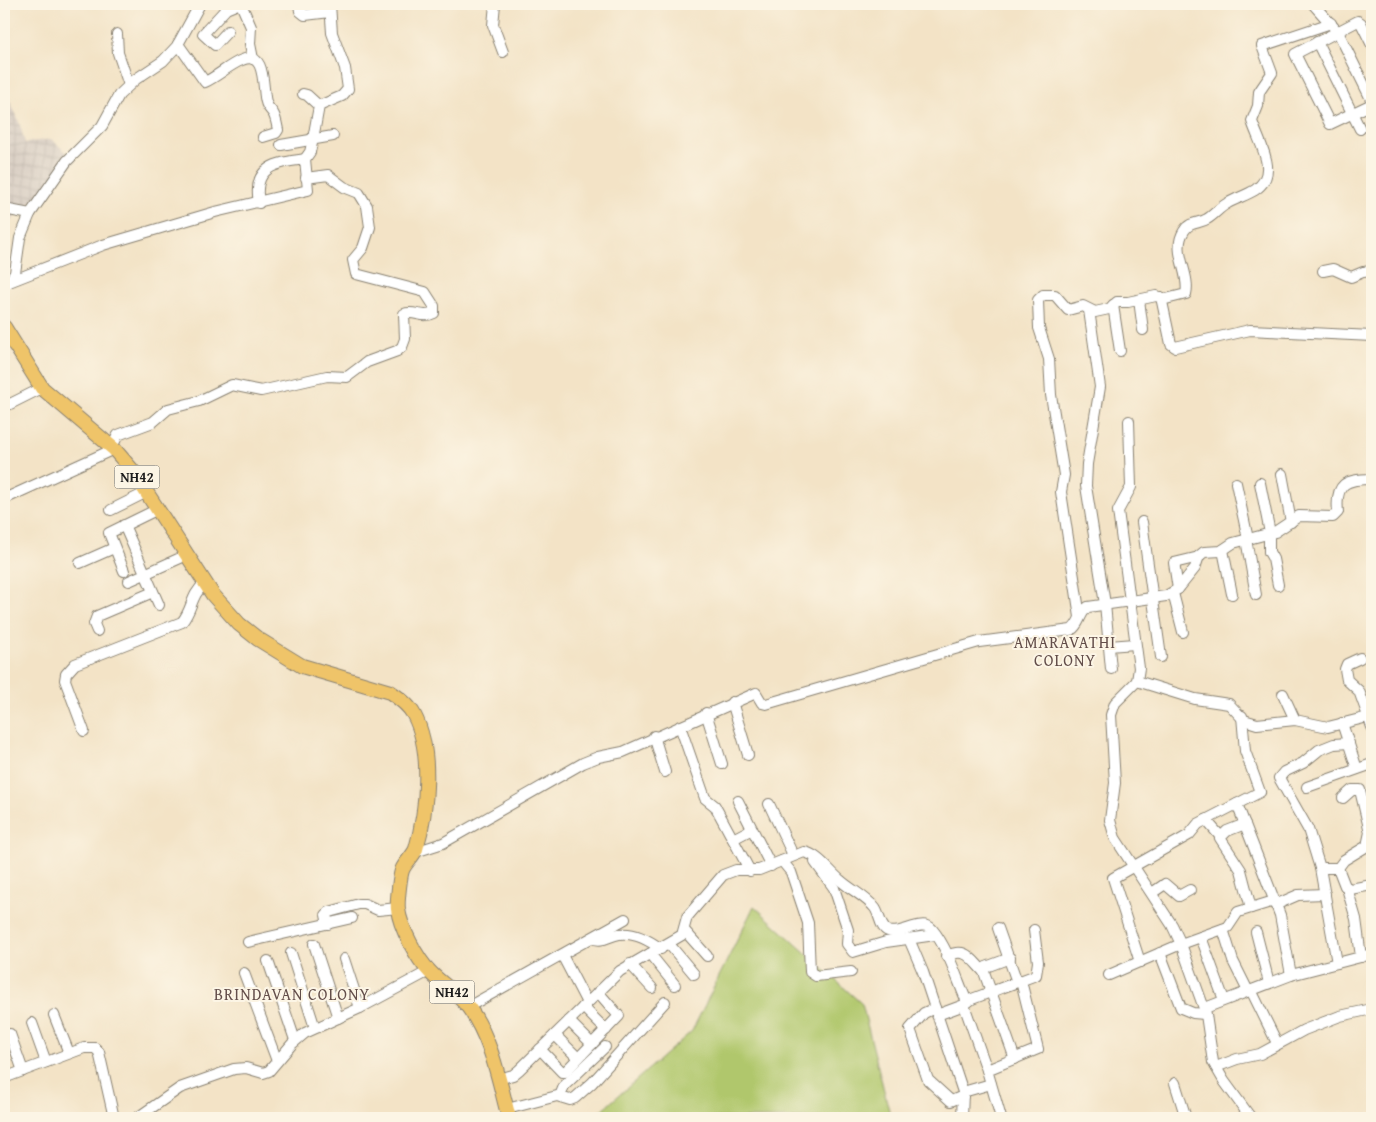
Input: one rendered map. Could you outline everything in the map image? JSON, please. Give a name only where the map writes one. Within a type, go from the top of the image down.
[{"type":"highway","name":"NH42","points":[[5,334],[42,388],[113,448],[132,470],[205,583],[226,610],[258,639],[302,666],[390,692],[402,700],[414,714],[420,732],[426,782],[424,817],[415,852],[402,869],[398,908],[412,947],[429,971],[468,1007],[488,1044],[508,1114]]},
{"type":"street","points":[[6,284],[15,273],[20,238],[30,214],[68,161],[102,126],[119,95],[129,85],[163,60],[178,44],[200,4]]},
{"type":"street","points":[[228,31],[215,45],[202,34],[226,9],[240,4],[251,27],[250,44],[253,59],[261,68],[264,98],[268,108],[274,114],[278,130],[273,134],[263,137]]},
{"type":"street","points":[[299,4],[300,11],[305,15],[330,8],[332,33],[345,68],[348,89],[342,96],[319,106]]},
{"type":"street","points":[[496,4],[494,28],[503,52]]},
{"type":"street","points":[[1313,4],[1338,32],[1372,100]]},
{"type":"street","points":[[1372,45],[1360,21],[1297,52],[1296,57],[1330,124],[1372,104]]},
{"type":"street","points":[[1080,617],[1061,492],[1064,475],[1051,395],[1049,359],[1039,328],[1038,300],[1043,295],[1055,295],[1068,310],[1083,306],[1095,312],[1108,309],[1117,302],[1156,296],[1166,299],[1187,292],[1180,248],[1180,241],[1186,228],[1194,222],[1206,220],[1220,207],[1261,186],[1267,177],[1267,162],[1252,121],[1258,106],[1260,92],[1272,73],[1262,49],[1263,44],[1331,24]]},
{"type":"street","points":[[117,34],[118,52],[129,85]]},
{"type":"street","points":[[1317,42],[1360,130]]},
{"type":"street","points":[[178,44],[205,82],[242,59],[253,59]]},
{"type":"street","points":[[303,94],[307,95],[319,106]]},
{"type":"street","points":[[6,284],[103,245],[215,212],[307,191],[305,159],[313,139],[319,106]]},
{"type":"street","points":[[281,145],[333,136]]},
{"type":"street","points":[[259,203],[257,185],[268,167],[305,159]]},
{"type":"street","points":[[4,499],[113,448],[118,436],[148,424],[168,409],[199,401],[232,385],[261,391],[327,376],[347,377],[367,362],[398,351],[402,347],[405,339],[404,314],[410,312],[424,316],[434,313],[435,309],[429,295],[420,290],[357,276],[354,271],[353,260],[363,248],[371,224],[364,199],[359,193],[344,187],[328,175],[306,178]]},
{"type":"street","points":[[4,210],[30,214]]},
{"type":"street","points":[[1322,271],[1333,269],[1352,277],[1363,272],[1372,271]]},
{"type":"street","points":[[1161,297],[1170,344],[1174,347],[1250,330],[1372,336]]},
{"type":"street","points":[[1139,300],[1143,330]]},
{"type":"street","points":[[1113,305],[1120,351]]},
{"type":"street","points":[[1089,310],[1100,387],[1087,464],[1086,486],[1104,604],[1111,669]]},
{"type":"street","points":[[4,407],[42,388]]},
{"type":"street","points":[[1129,421],[1131,487],[1118,511],[1134,644],[1139,668],[1136,681],[1112,707],[1111,721],[1115,783],[1110,817],[1115,838],[1152,893],[1181,944],[1205,1013],[1211,1053],[1216,1068],[1252,1118]]},
{"type":"street","points":[[1282,474],[1291,522]]},
{"type":"street","points":[[1183,632],[1175,591],[1174,563],[1199,557],[1207,550],[1223,550],[1229,545],[1270,534],[1303,516],[1333,517],[1338,512],[1337,496],[1344,484],[1356,479],[1372,480]]},
{"type":"street","points":[[1236,483],[1256,595]]},
{"type":"street","points":[[1260,483],[1270,534],[1269,552],[1273,559],[1278,585]]},
{"type":"street","points":[[111,510],[147,492]]},
{"type":"street","points":[[124,571],[109,533],[158,509]]},
{"type":"street","points":[[1142,522],[1161,657]]},
{"type":"street","points":[[124,525],[159,605]]},
{"type":"street","points":[[80,563],[114,548]]},
{"type":"street","points":[[1223,550],[1232,594]]},
{"type":"street","points":[[129,581],[187,555]]},
{"type":"street","points":[[415,852],[443,843],[584,763],[598,757],[623,752],[654,736],[732,702],[757,693],[762,703],[766,704],[979,642],[1072,630],[1083,611],[1088,607],[1154,599],[1175,591],[1195,568],[1199,557]]},
{"type":"street","points":[[84,732],[65,680],[70,669],[86,659],[182,622],[187,615],[194,594],[205,583]]},
{"type":"street","points":[[97,631],[94,624],[97,616],[153,592]]},
{"type":"street","points":[[1109,646],[1134,644]]},
{"type":"street","points":[[1360,658],[1348,664],[1345,674],[1349,682],[1359,691],[1371,716],[1372,727]]},
{"type":"street","points":[[1136,681],[1195,699],[1229,704],[1247,722],[1257,724],[1295,720],[1326,726],[1371,716]]},
{"type":"street","points":[[1283,694],[1295,720]]},
{"type":"street","points":[[732,702],[748,755]]},
{"type":"street","points":[[706,713],[722,764]]},
{"type":"street","points":[[1140,962],[1112,881],[1114,876],[1134,867],[1189,835],[1198,824],[1260,790],[1245,750],[1242,716]]},
{"type":"street","points":[[1342,723],[1357,769]]},
{"type":"street","points":[[680,726],[705,798],[715,806],[750,871]]},
{"type":"street","points":[[654,736],[665,772]]},
{"type":"street","points":[[1337,962],[1320,868],[1308,829],[1279,776],[1303,763],[1326,746],[1349,743]]},
{"type":"street","points":[[1307,787],[1372,764]]},
{"type":"street","points":[[1344,798],[1352,790],[1360,790],[1370,832],[1367,846],[1372,857]]},
{"type":"street","points":[[738,801],[771,866]]},
{"type":"street","points":[[769,804],[793,855]]},
{"type":"street","points":[[1237,804],[1280,915],[1291,975]]},
{"type":"street","points":[[1206,820],[1220,836],[1222,844],[1240,870],[1251,908]]},
{"type":"street","points":[[1220,836],[1245,824]]},
{"type":"street","points":[[733,839],[752,829]]},
{"type":"street","points":[[1338,868],[1344,860],[1367,846]]},
{"type":"street","points":[[498,1079],[513,1075],[598,992],[630,964],[682,935],[687,917],[717,880],[730,872],[750,871],[771,866],[793,855],[804,852],[823,862],[840,880],[858,892],[874,907],[887,930],[892,932],[928,926],[935,935],[946,956],[965,1003],[1001,1118]]},
{"type":"street","points":[[811,855],[833,885],[848,930],[847,944],[850,949],[858,952],[886,942],[935,935]]},
{"type":"street","points":[[782,861],[791,872],[808,923],[808,962],[812,974],[816,976],[851,972]]},
{"type":"street","points":[[1320,868],[1338,868]]},
{"type":"street","points":[[1338,868],[1347,888],[1356,919],[1361,957]]},
{"type":"street","points":[[1152,893],[1167,884],[1179,896],[1190,890]]},
{"type":"street","points":[[1347,888],[1372,885]]},
{"type":"street","points":[[1110,975],[1181,944],[1222,929],[1232,924],[1236,913],[1298,895],[1325,894]]},
{"type":"street","points":[[328,924],[326,915],[329,912],[359,904],[365,904],[378,910],[398,908]]},
{"type":"street","points":[[248,942],[352,918]]},
{"type":"street","points":[[468,1007],[625,919]]},
{"type":"street","points":[[987,1070],[1036,1051],[1039,1046],[1019,981],[998,928]]},
{"type":"street","points":[[1222,929],[1233,961],[1277,1043]]},
{"type":"street","points":[[684,930],[707,956]]},
{"type":"street","points":[[991,1084],[963,1094],[951,1101],[929,1082],[910,1029],[924,1013],[936,1012],[965,1003],[1031,978],[1038,970],[1034,930]]},
{"type":"street","points":[[1256,932],[1269,983]]},
{"type":"street","points":[[592,938],[600,941],[617,934],[630,934],[665,946],[694,974]]},
{"type":"street","points":[[1201,937],[1224,1000]]},
{"type":"street","points":[[908,939],[923,972],[963,1094],[962,1118]]},
{"type":"street","points":[[314,944],[338,1018]]},
{"type":"street","points":[[946,956],[957,951],[964,952],[984,972],[1015,1059]]},
{"type":"street","points":[[291,953],[315,1028]]},
{"type":"street","points":[[1160,953],[1181,1008],[1193,1013],[1205,1013]]},
{"type":"street","points":[[562,954],[585,1005],[606,1030]]},
{"type":"street","points":[[650,954],[675,984]]},
{"type":"street","points":[[1205,1013],[1210,1005],[1291,975],[1372,954]]},
{"type":"street","points":[[984,972],[986,967],[1010,958]]},
{"type":"street","points":[[344,959],[360,1008]]},
{"type":"street","points":[[268,961],[295,1040]]},
{"type":"street","points":[[630,964],[652,988]]},
{"type":"street","points":[[137,1118],[180,1088],[241,1067],[266,1073],[295,1040],[315,1028],[360,1008],[429,971]]},
{"type":"street","points":[[244,973],[277,1061]]},
{"type":"street","points":[[540,1049],[562,1072],[565,1072],[619,1015],[598,992]]},
{"type":"street","points":[[508,1114],[560,1096],[570,1100],[575,1098],[592,1083],[665,1002]]},
{"type":"street","points":[[1216,1068],[1237,1059],[1260,1054],[1277,1043],[1340,1016],[1372,1009]]},
{"type":"street","points":[[54,1015],[68,1053]]},
{"type":"street","points":[[569,1021],[592,1044]]},
{"type":"street","points":[[32,1022],[46,1062]]},
{"type":"street","points":[[10,1034],[23,1071]]},
{"type":"street","points":[[555,1034],[578,1058]]},
{"type":"street","points":[[560,1096],[564,1086],[605,1047]]},
{"type":"street","points":[[4,1078],[68,1053],[88,1048],[98,1049],[114,1118]]},
{"type":"street","points":[[1175,1083],[1186,1118]]},
{"type":"shaded area","points":[[4,87],[19,122],[25,143],[51,139],[76,161],[4,227]]},
{"type":"green space","points":[[754,906],[862,1004],[891,1118],[593,1118],[692,1031]]},
{"type":"district","name":"AMARAVATHI COLONY","points":[[1065,651]]},
{"type":"district","name":"BRINDAVAN COLONY","points":[[292,994]]}]
